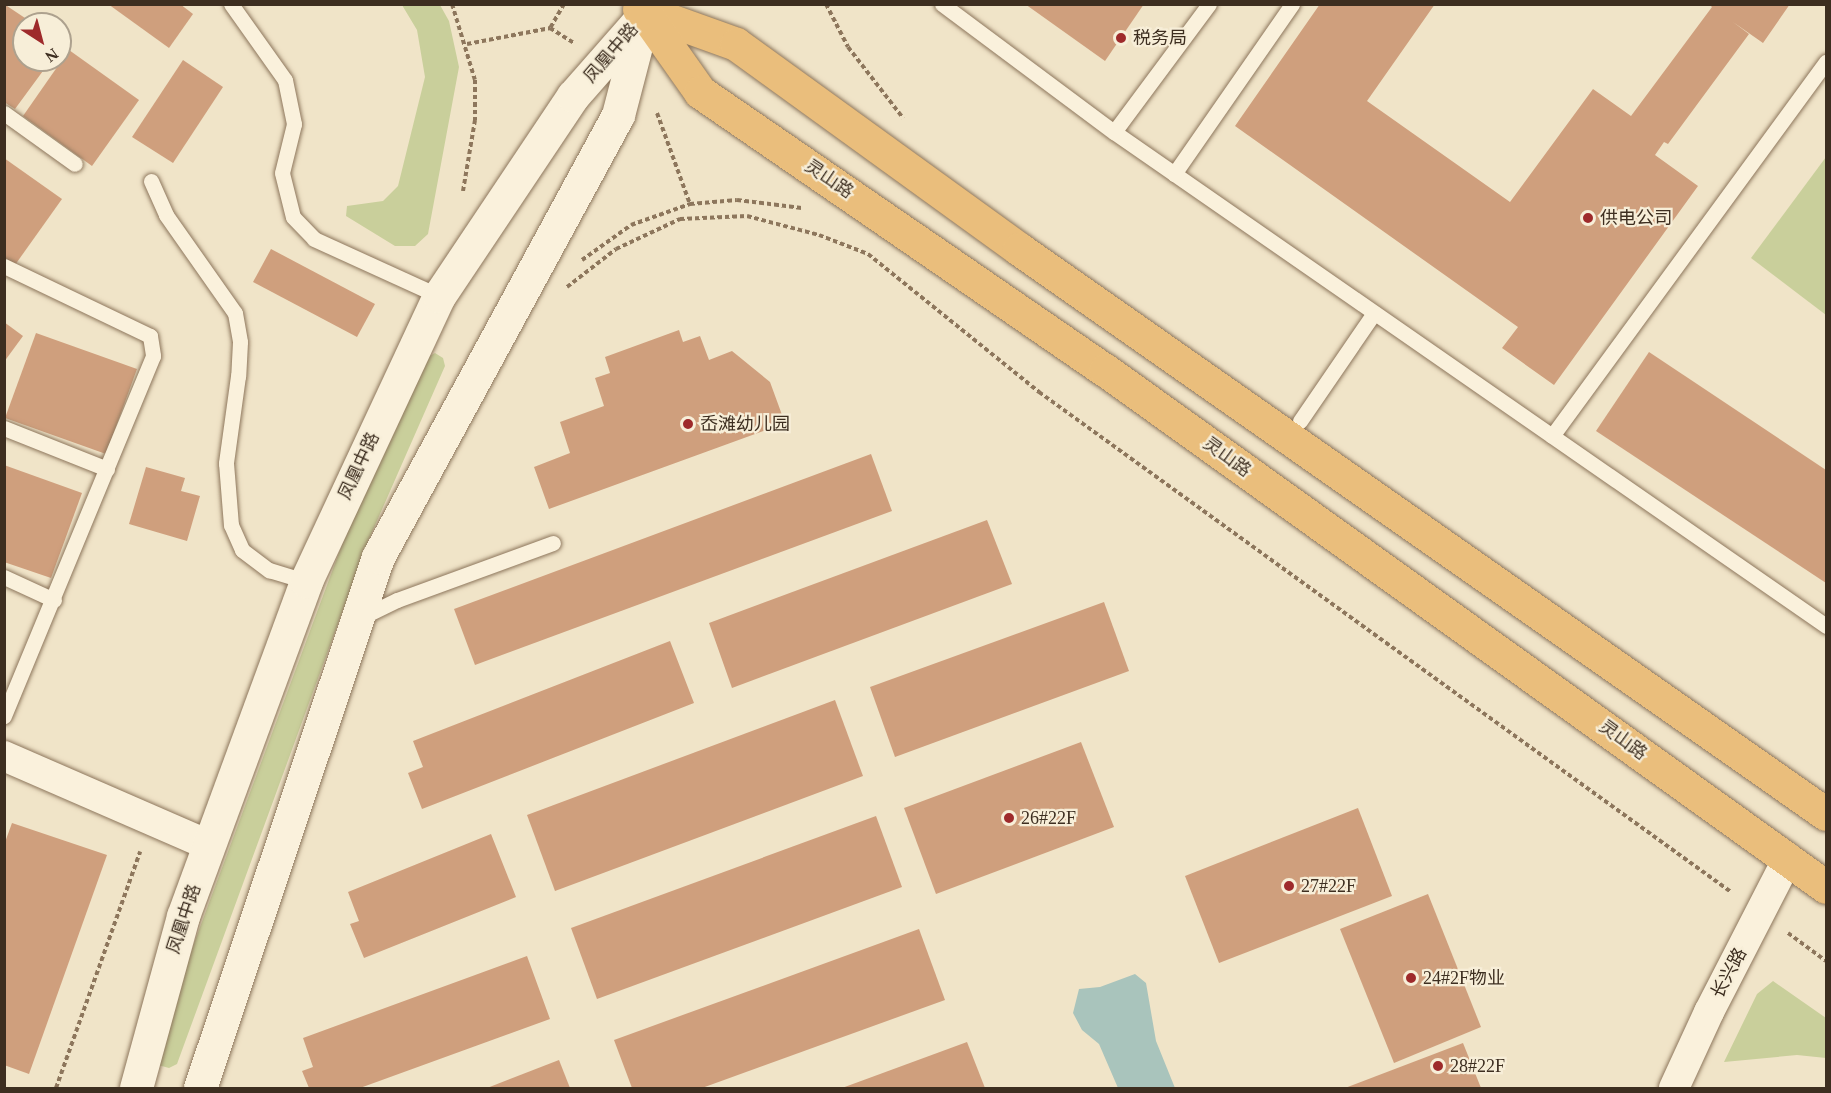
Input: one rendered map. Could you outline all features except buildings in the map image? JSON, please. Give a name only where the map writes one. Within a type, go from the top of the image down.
[{"type":"highway","points":[[642,8],[736,44],[1028,256],[1823,804]]},
{"type":"highway","name":"灵山路","points":[[642,8],[700,92],[1095,363],[1827,887]]},
{"type":"main road","name":"凤凰中路","points":[[136,1089],[183,916],[306,581],[440,296],[573,96],[642,8]]},
{"type":"main road","name":"凤凰中路","points":[[200,1089],[378,557],[618,115],[642,8]]},
{"type":"street","points":[[4,756],[209,845]]},
{"type":"street","name":"长兴路","points":[[1674,1089],[1709,1012],[1788,858]]},
{"type":"lane","points":[[231,4],[285,80],[294,124],[282,173],[293,217],[314,239],[440,296]]},
{"type":"lane","points":[[942,4],[1114,132],[1827,626]]},
{"type":"lane","points":[[1114,132],[1209,4]]},
{"type":"lane","points":[[1174,174],[1292,4]]},
{"type":"lane","points":[[1552,436],[1827,62]]},
{"type":"lane","points":[[4,113],[75,165]]},
{"type":"lane","points":[[151,181],[166,215],[235,313],[240,342],[238,376],[226,463],[231,525],[242,550],[269,570],[306,581]]},
{"type":"lane","points":[[4,266],[150,336],[153,356],[54,600],[4,716]]},
{"type":"lane","points":[[1300,421],[1374,313]]},
{"type":"lane","points":[[4,428],[107,469]]},
{"type":"lane","points":[[358,619],[397,600],[553,543]]},
{"type":"lane","points":[[4,577],[54,600]]},
{"type":"path","points":[[466,44],[550,28]]},
{"type":"path","points":[[654,104],[690,204]]},
{"type":"path","points":[[561,292],[616,249],[680,219],[747,216],[819,235],[868,254],[1039,392],[1827,961]]},
{"type":"path","points":[[56,1089],[151,820]]},
{"type":"green space","points":[[402,5],[440,5],[449,21],[459,67],[428,234],[415,246],[395,246],[346,216],[347,206],[383,201],[398,186],[425,77],[417,30]]},
{"type":"green space","points":[[1826,157],[1826,315],[1751,258]]},
{"type":"green space","points":[[435,353],[443,358],[445,366],[369,539],[177,1064],[169,1068],[158,1065],[154,1051],[353,515],[428,357]]},
{"type":"green space","points":[[1773,981],[1826,1018],[1826,1058],[1797,1055],[1724,1062],[1757,994]]},
{"type":"water","points":[[1135,974],[1146,983],[1156,1041],[1175,1088],[1118,1088],[1099,1044],[1082,1030],[1073,1013],[1079,989],[1100,987]]},
{"type":"place","name":"税务局","points":[[1121,38]]},
{"type":"place","name":"供电公司","points":[[1588,218]]},
{"type":"place","name":"岙滩幼儿园","points":[[688,424]]},
{"type":"place","name":"26#22F","points":[[1009,818]]},
{"type":"place","name":"27#22F","points":[[1289,886]]},
{"type":"place","name":"24#2F物业","points":[[1411,978]]},
{"type":"place","name":"28#22F","points":[[1438,1066]]}]
